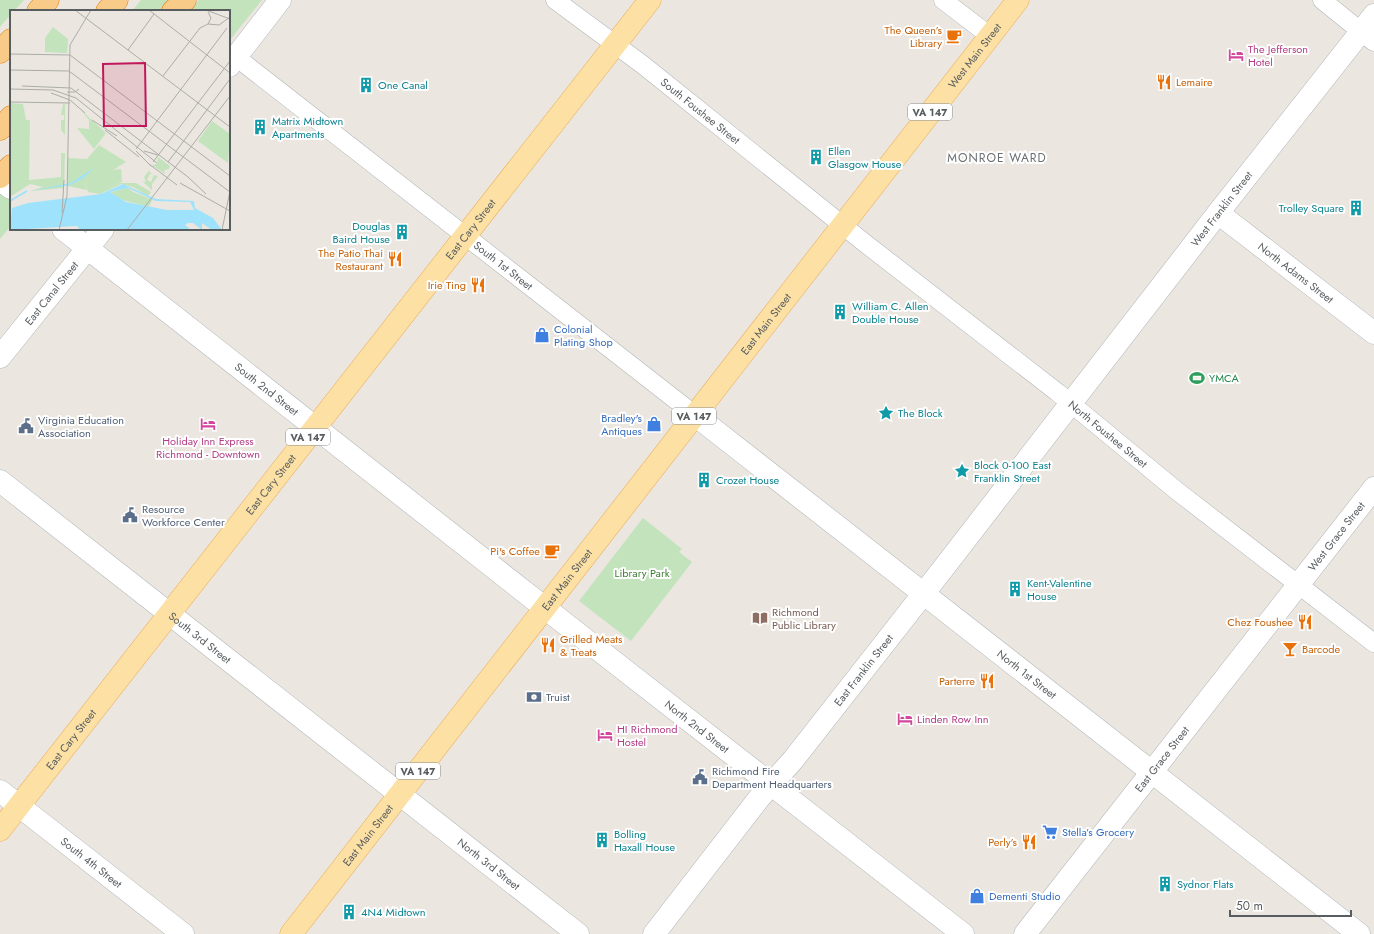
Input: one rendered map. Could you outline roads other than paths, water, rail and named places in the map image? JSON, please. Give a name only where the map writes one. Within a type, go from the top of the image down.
[{"type":"highway","points":[[39,10],[48,0]]},
{"type":"highway","points":[[108,10],[117,0]]},
{"type":"highway","points":[[174,10],[185,0]]},
{"type":"highway","points":[[0,52],[10,41]]},
{"type":"highway","points":[[0,129],[10,118]]},
{"type":"highway","points":[[0,178],[10,167]]},
{"type":"main road","name":"VA 147","points":[[615,44],[650,0]]},
{"type":"main road","name":"West Main Street","points":[[843,224],[1018,0]]},
{"type":"main road","name":"East Cary Street","points":[[0,830],[615,44]]},
{"type":"main road","name":"East Main Street","points":[[290,934],[843,224]]},
{"type":"street","points":[[233,62],[280,0]]},
{"type":"street","name":"South Foushee Street","points":[[555,0],[615,44],[843,224]]},
{"type":"street","points":[[943,0],[990,36]]},
{"type":"street","points":[[1322,0],[1370,29]]},
{"type":"street","name":"West Franklin Street","points":[[1070,403],[1218,213],[1370,29]]},
{"type":"street","name":"South 1st Street","points":[[233,62],[465,236],[695,415]]},
{"type":"street","points":[[0,178],[10,187]]},
{"type":"street","name":"North Adams Street","points":[[1218,213],[1374,334]]},
{"type":"street","name":"North Foushee Street","points":[[843,224],[1070,403],[1177,492],[1374,643]]},
{"type":"street","name":"South 2nd Street","points":[[64,230],[316,426],[544,608]]},
{"type":"street","name":"East Canal Street","points":[[0,357],[102,230]]},
{"type":"street","name":"East Franklin Street","points":[[654,934],[924,594],[1070,403]]},
{"type":"street","name":"North 1st Street","points":[[695,415],[1359,934]]},
{"type":"street","name":"South 3rd Street","points":[[0,481],[399,795]]},
{"type":"street","name":"West Grace Street","points":[[1298,585],[1374,488]]},
{"type":"street","name":"East Grace Street","points":[[1025,934],[1298,585]]},
{"type":"street","name":"North 2nd Street","points":[[544,608],[963,934]]},
{"type":"street","name":"South 4th Street","points":[[0,790],[183,934]]},
{"type":"street","name":"North 3rd Street","points":[[399,795],[578,934]]},
{"type":"place","name":"The Queen’s Library","points":[[954,36]]},
{"type":"place","name":"The Jefferson Hotel","points":[[1236,55]]},
{"type":"place","name":"Lemaire","points":[[1164,82]]},
{"type":"place","name":"One Canal","points":[[366,85]]},
{"type":"place","name":"Matrix Midtown Apartments","points":[[260,127]]},
{"type":"place","name":"Ellen Glasgow House","points":[[816,157]]},
{"type":"place","name":"Trolley Square","points":[[1356,208]]},
{"type":"place","name":"Douglas Baird House","points":[[402,232]]},
{"type":"place","name":"The Patio Thai Restaurant","points":[[395,259]]},
{"type":"place","name":"Irie Ting","points":[[478,285]]},
{"type":"place","name":"William C. Allen Double House","points":[[840,312]]},
{"type":"place","name":"Colonial Plating Shop","points":[[542,335]]},
{"type":"place","name":"YMCA","points":[[1197,378]]},
{"type":"place","name":"The Block","points":[[886,413]]},
{"type":"place","name":"Holiday Inn Express Richmond - Downtown","points":[[208,424]]},
{"type":"place","name":"Bradley's Antiques","points":[[654,424]]},
{"type":"place","name":"Virginia Education Association","points":[[26,426]]},
{"type":"place","name":"Block 0-100 East Franklin Street","points":[[962,471]]},
{"type":"place","name":"Crozet House","points":[[704,480]]},
{"type":"place","name":"Resource Workforce Center","points":[[130,515]]},
{"type":"place","name":"Pi's Coffee","points":[[552,551]]},
{"type":"place","name":"Kent-Valentine House","points":[[1015,589]]},
{"type":"place","name":"Richmond Public Library","points":[[760,618]]},
{"type":"place","name":"Chez Foushee","points":[[1305,622]]},
{"type":"place","name":"Grilled Meats & Treats","points":[[548,645]]},
{"type":"place","name":"Barcode","points":[[1290,649]]},
{"type":"place","name":"Parterre","points":[[987,681]]},
{"type":"place","name":"Truist","points":[[534,697]]},
{"type":"place","name":"Linden Row Inn","points":[[905,719]]},
{"type":"place","name":"HI Richmond Hostel","points":[[605,735]]},
{"type":"place","name":"Richmond Fire Department Headquarters","points":[[700,777]]},
{"type":"place","name":"Stella’s Grocery","points":[[1050,832]]},
{"type":"place","name":"Bolling Haxall House","points":[[602,840]]},
{"type":"place","name":"Perly’s","points":[[1029,842]]},
{"type":"place","name":"Sydnor Flats","points":[[1165,884]]},
{"type":"place","name":"Dementi Studio","points":[[977,896]]},
{"type":"place","name":"4N4 Midtown","points":[[349,912]]},
{"type":"district","name":"MONROE WARD","points":[[997,158]]},
{"type":"park label","name":"Library Park","points":[[642,573]]}]
